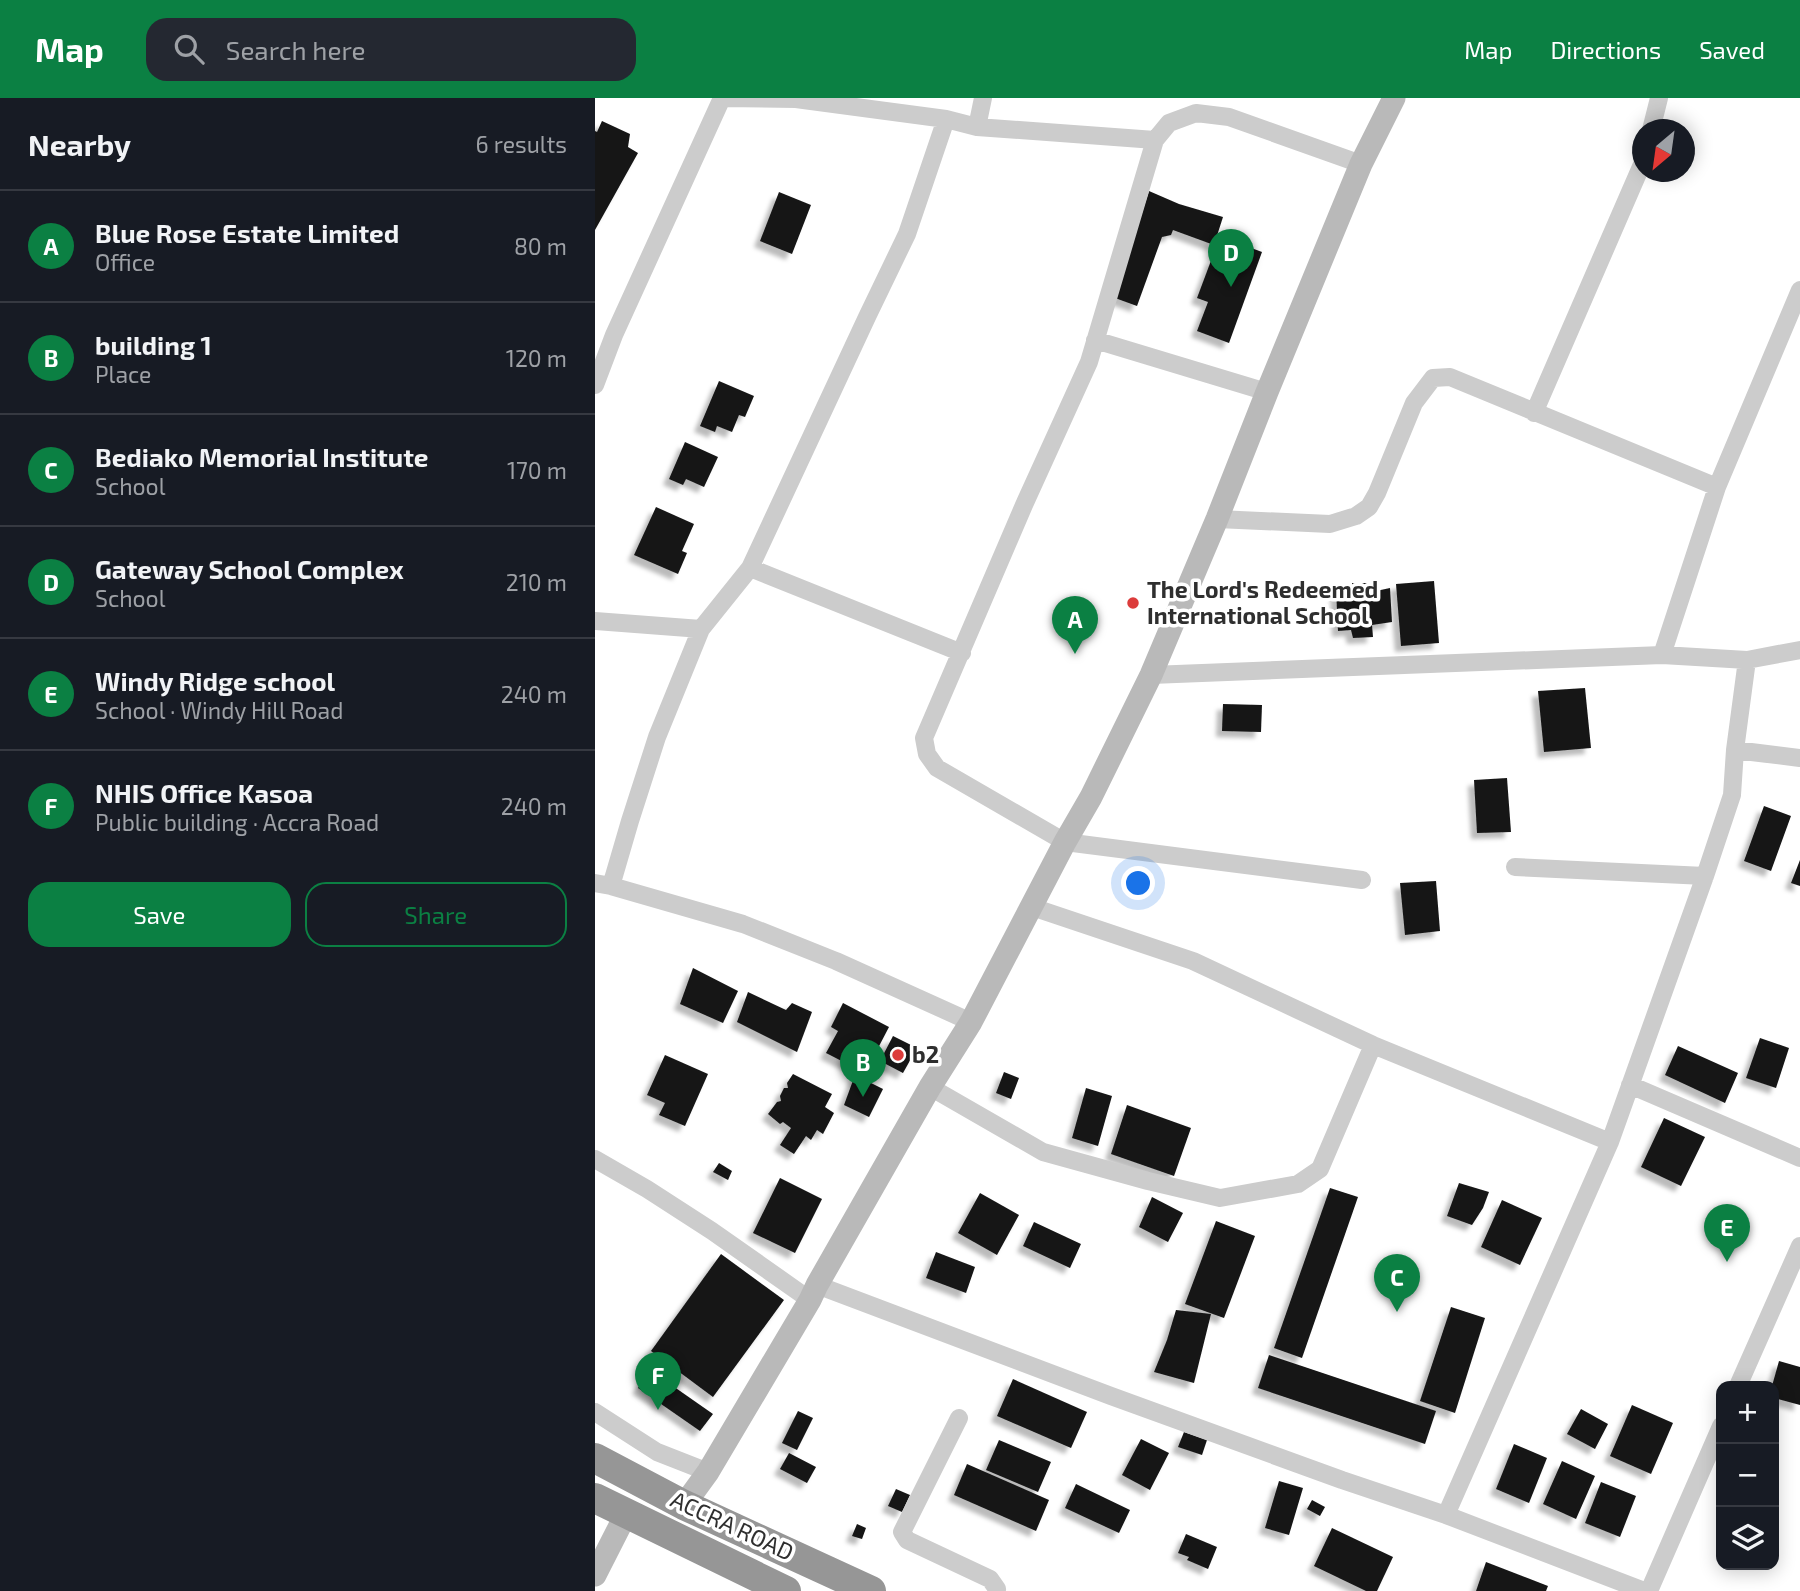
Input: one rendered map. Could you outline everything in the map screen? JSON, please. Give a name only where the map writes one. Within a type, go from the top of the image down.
[{"type":"highway","name":"ACCRA ROAD","points":[[595,1458],[684,1504],[871,1591]]},
{"type":"highway","name":"ACCRA ROAD","points":[[595,1498],[786,1591]]},
{"type":"street","points":[[595,385],[614,335],[722,98],[796,99],[946,119],[977,127],[1154,140]]},
{"type":"street","points":[[977,127],[983,98]]},
{"type":"street","points":[[684,1504],[708,1472],[814,1293],[930,1087],[971,1022],[1091,797],[1151,675],[1361,164],[1394,98]]},
{"type":"street","points":[[1654,119],[1659,98]]},
{"type":"street","points":[[1361,164],[1229,117],[1196,113],[1169,123],[1154,140],[1089,362],[924,738],[927,754],[937,768],[1065,842],[1362,880]]},
{"type":"street","points":[[946,119],[907,234],[750,568],[701,629],[657,737],[630,821],[603,885],[743,924],[836,961],[971,1022]]},
{"type":"street","points":[[1534,413],[1634,182]]},
{"type":"street","points":[[1662,655],[1717,487],[1800,290]]},
{"type":"street","points":[[1095,340],[1267,392]]},
{"type":"street","points":[[1217,519],[1329,524],[1356,516],[1369,507],[1377,493],[1414,403],[1433,378],[1450,377],[1717,487]]},
{"type":"street","points":[[750,568],[962,653]]},
{"type":"street","points":[[595,621],[701,629]]},
{"type":"street","points":[[1151,675],[1662,655],[1747,660],[1800,650]]},
{"type":"street","points":[[1446,1514],[1610,1142],[1705,876],[1732,795],[1747,660]]},
{"type":"street","points":[[1735,750],[1800,758]]},
{"type":"street","points":[[1515,867],[1705,876]]},
{"type":"street","points":[[1032,907],[1193,961],[1373,1045],[1610,1142]]},
{"type":"street","points":[[930,1087],[1043,1152],[1220,1198],[1298,1184],[1320,1169],[1373,1045]]},
{"type":"street","points":[[1630,1085],[1800,1158]]},
{"type":"street","points":[[595,1160],[647,1188],[814,1293],[1342,1480],[1446,1514],[1647,1591],[1716,1437]]},
{"type":"street","points":[[1740,1381],[1800,1246]]},
{"type":"street","points":[[595,1412],[657,1452],[708,1472]]},
{"type":"street","points":[[959,1418],[902,1532],[907,1540],[990,1579],[996,1591]]},
{"type":"street","points":[[595,1575],[626,1514]]},
{"type":"building","points":[[602,121],[630,134],[628,147],[638,153],[595,230],[595,131],[597,132]]},
{"type":"building","points":[[1149,191],[1179,204],[1223,217],[1214,245],[1173,230],[1171,235],[1162,237],[1137,306],[1115,298]]},
{"type":"building","points":[[779,192],[811,205],[792,254],[760,241]]},
{"type":"building","points":[[1229,243],[1238,243],[1262,252],[1229,343],[1197,331],[1208,302],[1197,298],[1212,258],[1222,264]]},
{"type":"building","points":[[719,381],[754,396],[745,417],[739,415],[732,432],[717,426],[715,432],[700,426]]},
{"type":"building","points":[[685,442],[718,457],[704,487],[686,479],[683,485],[669,479]]},
{"type":"building","points":[[656,507],[694,524],[682,551],[687,553],[678,574],[634,555]]},
{"type":"building","points":[[1434,581],[1439,643],[1401,646],[1396,584]]},
{"type":"building","points":[[1352,583],[1374,583],[1376,591],[1390,588],[1392,622],[1372,625],[1373,637],[1353,638],[1351,630],[1338,631],[1336,590],[1352,590]]},
{"type":"building","points":[[1585,688],[1591,748],[1544,752],[1538,691]]},
{"type":"building","points":[[1223,704],[1262,705],[1261,732],[1222,731]]},
{"type":"building","points":[[1507,778],[1511,832],[1477,833],[1474,780]]},
{"type":"building","points":[[1764,806],[1791,816],[1771,871],[1744,861]]},
{"type":"building","points":[[1800,860],[1800,886],[1791,883]]},
{"type":"building","points":[[1436,881],[1440,931],[1405,935],[1400,883]]},
{"type":"building","points":[[693,968],[738,991],[723,1023],[680,1004]]},
{"type":"building","points":[[748,992],[786,1010],[792,1003],[812,1012],[797,1052],[737,1022]]},
{"type":"building","points":[[843,1003],[889,1027],[865,1073],[826,1053],[838,1031],[831,1027]]},
{"type":"building","name":"b2","points":[[893,1036],[917,1048],[903,1073],[880,1061]]},
{"type":"building","points":[[1760,1038],[1789,1048],[1776,1088],[1746,1078]]},
{"type":"building","points":[[1678,1046],[1738,1073],[1725,1103],[1665,1075]]},
{"type":"building","points":[[665,1055],[708,1074],[685,1126],[659,1115],[665,1103],[647,1095]]},
{"type":"building","points":[[1004,1072],[1019,1078],[1011,1099],[996,1093]]},
{"type":"building","points":[[793,1074],[832,1094],[825,1107],[834,1113],[823,1134],[817,1130],[811,1140],[806,1136],[794,1154],[780,1145],[791,1128],[783,1122],[780,1124],[768,1114],[777,1102],[781,1101],[780,1096],[784,1088],[788,1088],[787,1083]]},
{"type":"building","points":[[855,1075],[883,1089],[869,1117],[844,1105]]},
{"type":"building","points":[[1086,1088],[1112,1096],[1098,1146],[1072,1138]]},
{"type":"building","points":[[1127,1105],[1191,1128],[1174,1176],[1111,1154]]},
{"type":"building","points":[[1664,1118],[1705,1137],[1681,1186],[1641,1167]]},
{"type":"building","points":[[719,1163],[732,1171],[728,1180],[713,1172]]},
{"type":"building","points":[[780,1178],[822,1199],[795,1253],[753,1233]]},
{"type":"building","points":[[1459,1183],[1489,1192],[1472,1225],[1447,1216]]},
{"type":"building","points":[[1330,1188],[1358,1197],[1302,1358],[1274,1348]]},
{"type":"building","points":[[980,1193],[1019,1215],[997,1255],[958,1233]]},
{"type":"building","points":[[1152,1197],[1183,1213],[1168,1242],[1139,1227]]},
{"type":"building","points":[[1502,1200],[1542,1218],[1520,1265],[1481,1247]]},
{"type":"building","points":[[1216,1221],[1255,1236],[1224,1318],[1185,1304]]},
{"type":"building","points":[[1034,1222],[1081,1244],[1070,1268],[1023,1246]]},
{"type":"building","points":[[936,1252],[975,1267],[966,1293],[926,1278]]},
{"type":"building","points":[[721,1254],[784,1300],[713,1397],[651,1351]]},
{"type":"building","points":[[1451,1307],[1485,1318],[1455,1413],[1420,1401]]},
{"type":"building","points":[[1176,1310],[1211,1314],[1194,1383],[1154,1372]]},
{"type":"building","points":[[1269,1355],[1436,1411],[1425,1444],[1258,1388]]},
{"type":"building","points":[[1779,1361],[1800,1367],[1800,1405],[1779,1399],[1779,1381],[1773,1381]]},
{"type":"building","points":[[650,1370],[713,1414],[700,1431],[638,1388]]},
{"type":"building","points":[[1013,1379],[1087,1412],[1071,1448],[997,1416]]},
{"type":"building","points":[[1632,1405],[1673,1423],[1651,1474],[1610,1456]]},
{"type":"building","points":[[1581,1409],[1608,1424],[1595,1449],[1567,1434]]},
{"type":"building","points":[[798,1411],[813,1418],[797,1450],[782,1443]]},
{"type":"building","points":[[1184,1432],[1207,1440],[1202,1455],[1178,1447]]},
{"type":"building","points":[[1141,1439],[1169,1453],[1150,1490],[1122,1475]]},
{"type":"building","points":[[999,1440],[1051,1462],[1038,1492],[986,1470]]},
{"type":"building","points":[[1514,1444],[1547,1458],[1529,1503],[1496,1489]]},
{"type":"building","points":[[789,1453],[816,1467],[807,1483],[780,1469]]},
{"type":"building","points":[[1562,1461],[1595,1476],[1576,1519],[1543,1504]]},
{"type":"building","points":[[967,1464],[1049,1500],[1036,1531],[954,1495]]},
{"type":"building","points":[[1279,1481],[1303,1488],[1289,1535],[1265,1528]]},
{"type":"building","points":[[1601,1482],[1636,1496],[1620,1537],[1585,1523]]},
{"type":"building","points":[[1076,1484],[1130,1510],[1119,1533],[1065,1508]]},
{"type":"building","points":[[896,1489],[910,1495],[902,1512],[888,1506]]},
{"type":"building","points":[[1312,1500],[1325,1507],[1320,1516],[1307,1509]]},
{"type":"building","points":[[857,1524],[866,1528],[862,1539],[852,1536]]},
{"type":"building","points":[[1332,1528],[1393,1557],[1377,1591],[1366,1591],[1314,1566]]},
{"type":"building","points":[[1186,1534],[1217,1547],[1208,1569],[1178,1553]]},
{"type":"building","points":[[1486,1562],[1548,1586],[1546,1591],[1476,1591]]},
{"type":"place","name":"Gateway School Complex","points":[[1231,287]]},
{"type":"place","name":"The Lord's Redeemed International School","points":[[1133,603]]},
{"type":"place","name":"Blue Rose Estate Limited","points":[[1075,654]]},
{"type":"place","name":"b2","points":[[898,1055]]},
{"type":"place","name":"building 1","points":[[863,1097]]},
{"type":"place","name":"Windy Ridge school","points":[[1727,1262]]},
{"type":"place","name":"Bediako Memorial Institute","points":[[1397,1312]]},
{"type":"place","name":"NHIS Office Kasoa","points":[[658,1410]]}]
